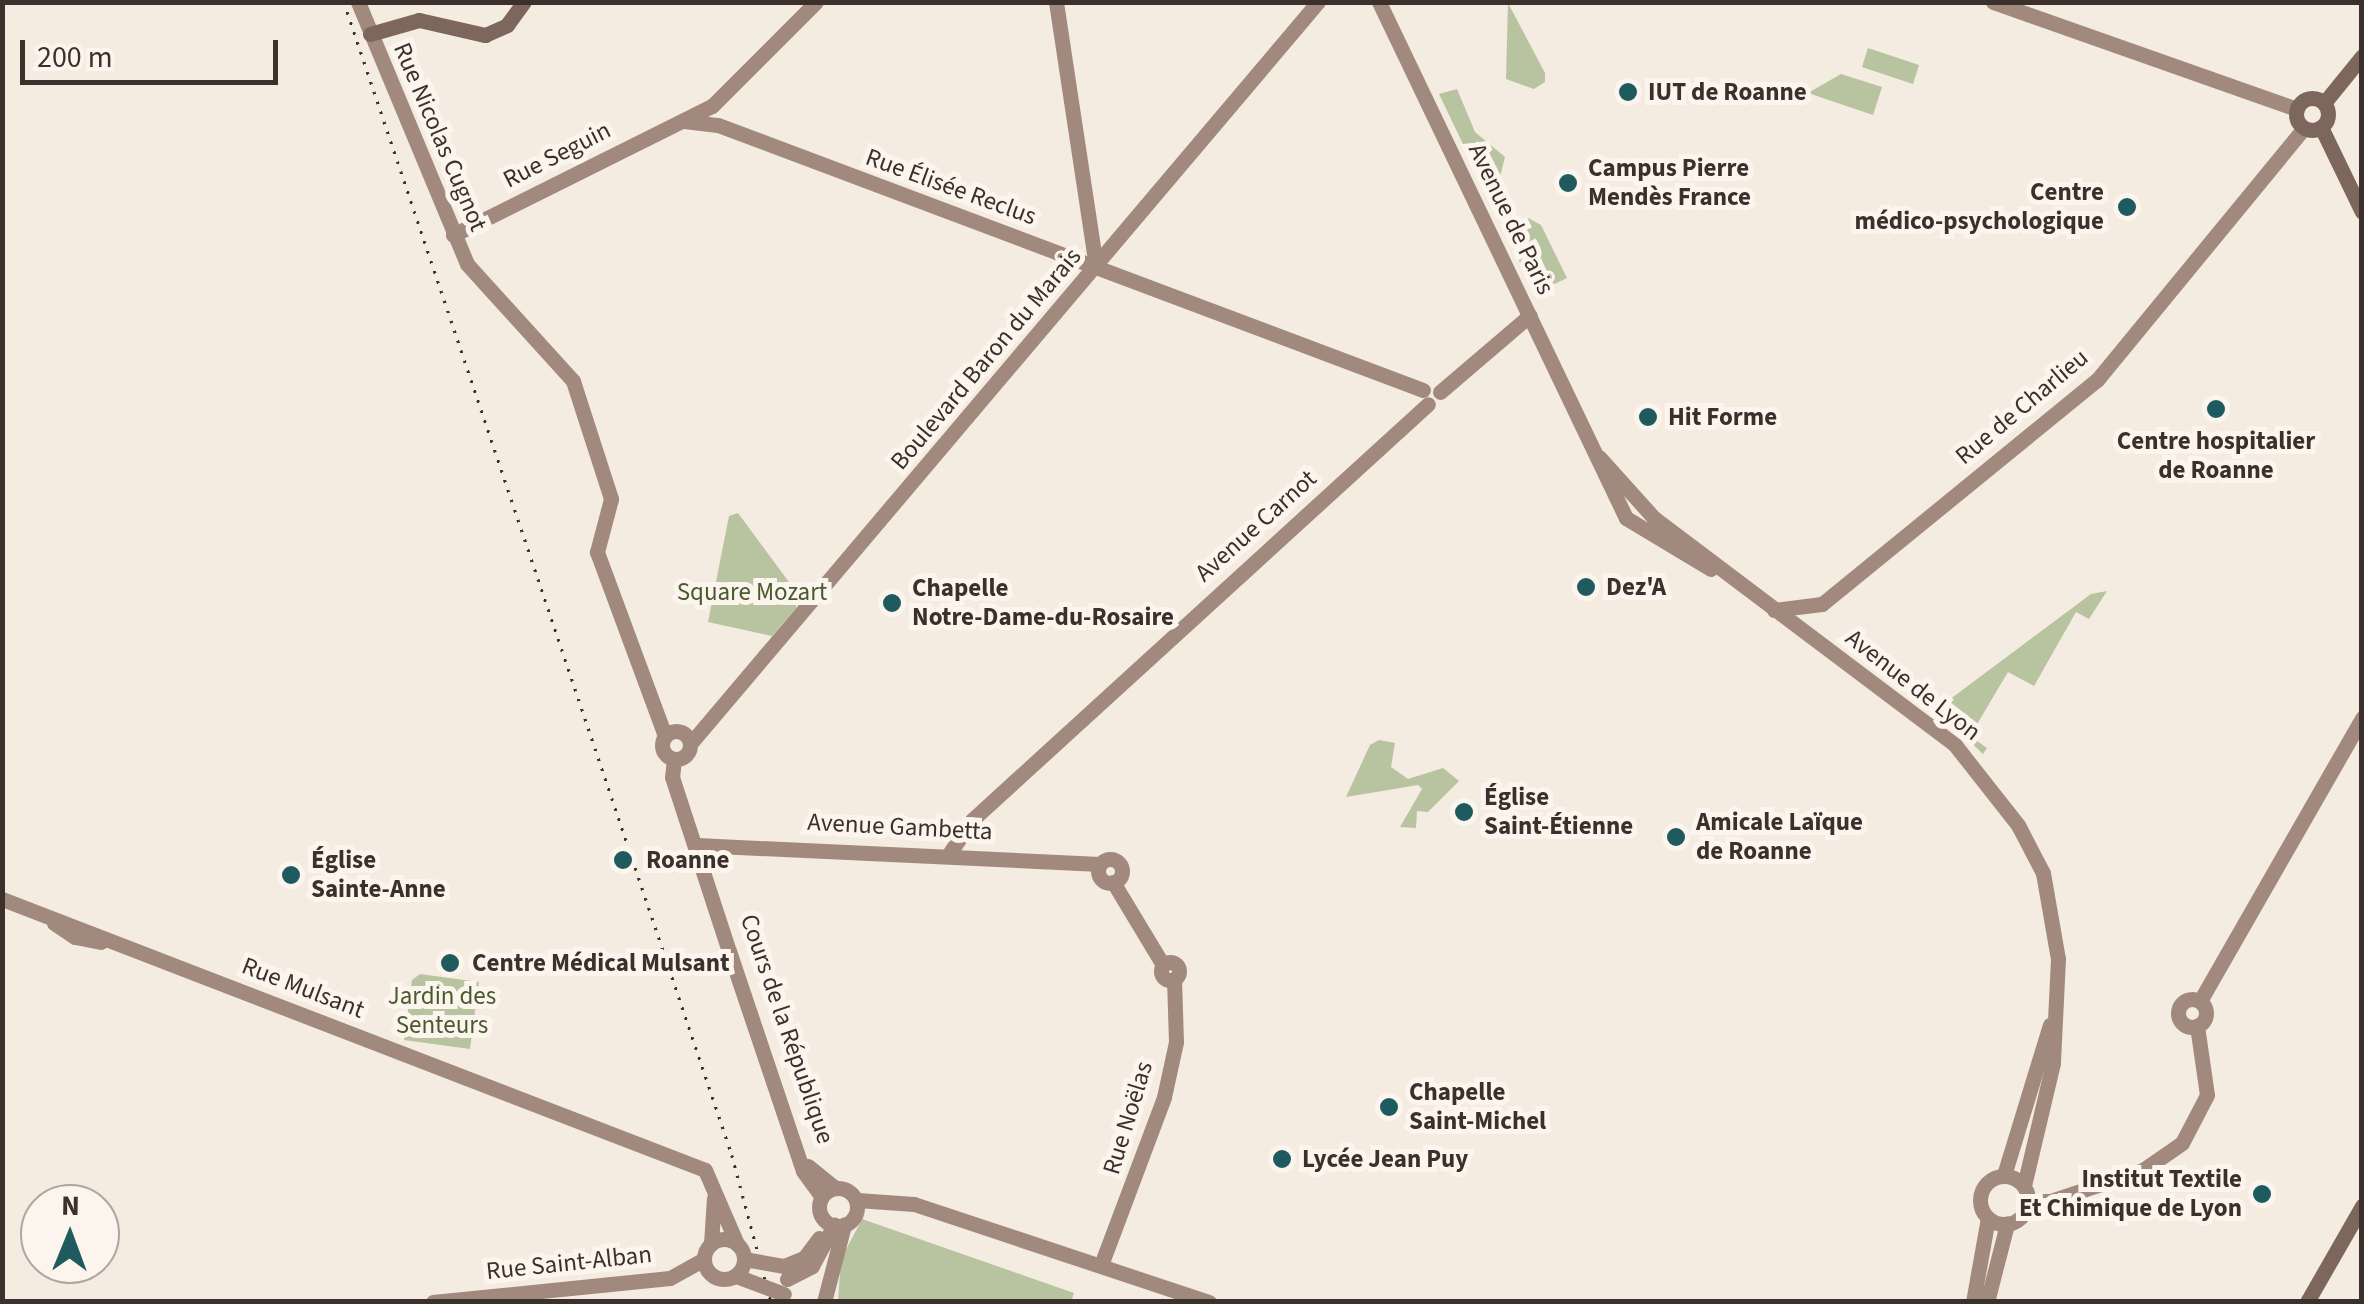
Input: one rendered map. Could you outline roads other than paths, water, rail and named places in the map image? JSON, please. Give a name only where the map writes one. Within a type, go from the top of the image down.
[{"type":"main road","points":[[370,34],[420,20],[485,35],[508,26],[524,2]]},
{"type":"main road","points":[[2324,103],[2362,56]]},
{"type":"main road","points":[[2322,127],[2304,128],[2297,109],[2308,98],[2324,103]]},
{"type":"main road","points":[[2322,127],[2328,115],[2324,103]]},
{"type":"main road","points":[[2322,127],[2362,212]]},
{"type":"main road","points":[[2307,1302],[2362,1206]]},
{"type":"street","name":"Rue Nicolas Cugnot","points":[[358,2],[453,235],[473,272],[573,380],[612,499],[597,552],[665,736],[663,751],[674,759]]},
{"type":"street","name":"Rue Seguin","points":[[453,235],[712,106],[816,2]]},
{"type":"street","points":[[1056,2],[1096,266]]},
{"type":"street","name":"Boulevard Baron du Marais","points":[[674,759],[1318,2]]},
{"type":"street","name":"Avenue de Paris","points":[[1379,2],[1599,457]]},
{"type":"street","points":[[1993,2],[2297,109]]},
{"type":"street","name":"Rue Élisée Reclus","points":[[684,120],[718,125],[1431,395]]},
{"type":"street","name":"Rue de Charlieu","points":[[1822,604],[2106,371],[2304,128]]},
{"type":"street","name":"Avenue Carnot","points":[[949,854],[964,828],[1431,395],[1530,315]]},
{"type":"street","name":"Avenue de Lyon","points":[[1599,457],[1634,500],[1954,745],[2011,814],[2050,900],[2058,997],[2053,1062],[2026,1194]]},
{"type":"street","name":"Avenue de Lyon","points":[[1599,457],[1626,518],[1768,605]]},
{"type":"street","points":[[1768,605],[1822,604],[1820,643]]},
{"type":"street","points":[[2200,1001],[2362,718]]},
{"type":"street","points":[[665,736],[680,732],[690,744]]},
{"type":"street","name":"Cours de la République","points":[[674,759],[672,777],[803,1170],[828,1192]]},
{"type":"street","name":"Avenue Gambetta","points":[[697,845],[1100,864],[1102,879],[1112,882],[1163,965],[1178,966],[1174,980]]},
{"type":"street","name":"Rue Mulsant","points":[[2,899],[42,915],[74,937],[117,943],[694,1166]]},
{"type":"street","name":"Rue Noëlas","points":[[1101,1265],[1164,1097],[1176,1042],[1174,980]]},
{"type":"street","name":"Avenue de Lyon","points":[[2004,1176],[2058,997]]},
{"type":"street","points":[[2196,1026],[2184,1024],[2179,1011],[2186,1000],[2200,1001]]},
{"type":"street","points":[[2196,1026],[2206,1017],[2200,1001]]},
{"type":"street","points":[[1973,1302],[1988,1218],[1981,1192],[2004,1176],[2026,1194],[2050,1202],[2143,1170],[2182,1143],[2207,1095],[2196,1026]]},
{"type":"street","points":[[694,1166],[716,1205],[708,1252],[713,1276],[739,1262]]},
{"type":"street","points":[[694,1166],[712,1178],[739,1262],[787,1285]]},
{"type":"street","points":[[824,1302],[834,1224],[828,1192],[857,1200],[914,1204],[1210,1302]]},
{"type":"street","points":[[1988,1218],[2007,1224],[2019,1218],[2026,1194]]},
{"type":"street","points":[[787,1285],[834,1224],[854,1218],[857,1200]]},
{"type":"street","points":[[1987,1302],[2007,1224]]},
{"type":"street","points":[[708,1252],[787,1285]]},
{"type":"street","name":"Rue Saint-Alban","points":[[433,1302],[681,1276],[708,1252]]},
{"type":"railway","points":[[344,2],[732,1155],[771,1302]]},
{"type":"place","name":"IUT de Roanne","points":[[1628,92]]},
{"type":"place","name":"Campus Pierre Mendès France","points":[[1568,183]]},
{"type":"place","name":"Centre médico-psychologique","points":[[2127,207]]},
{"type":"place","name":"Centre hospitalier de Roanne","points":[[2216,409]]},
{"type":"place","name":"Hit Forme","points":[[1648,417]]},
{"type":"place","name":"Dez'A","points":[[1586,587]]},
{"type":"place","name":"Chapelle Notre-Dame-du-Rosaire","points":[[892,603]]},
{"type":"place","name":"Église Saint-Étienne","points":[[1464,812]]},
{"type":"place","name":"Amicale Laïque de Roanne","points":[[1676,837]]},
{"type":"place","name":"Roanne","points":[[623,860]]},
{"type":"place","name":"Église Sainte-Anne","points":[[291,875]]},
{"type":"place","name":"Centre Médical Mulsant","points":[[450,963]]},
{"type":"place","name":"Chapelle Saint-Michel","points":[[1389,1107]]},
{"type":"place","name":"Lycée Jean Puy","points":[[1282,1159]]},
{"type":"place","name":"Institut Textile Et Chimique de Lyon","points":[[2262,1194]]},
{"type":"park label","name":"Square Mozart","points":[[752,592]]},
{"type":"park label","name":"Jardin des Senteurs","points":[[442,1012]]}]
